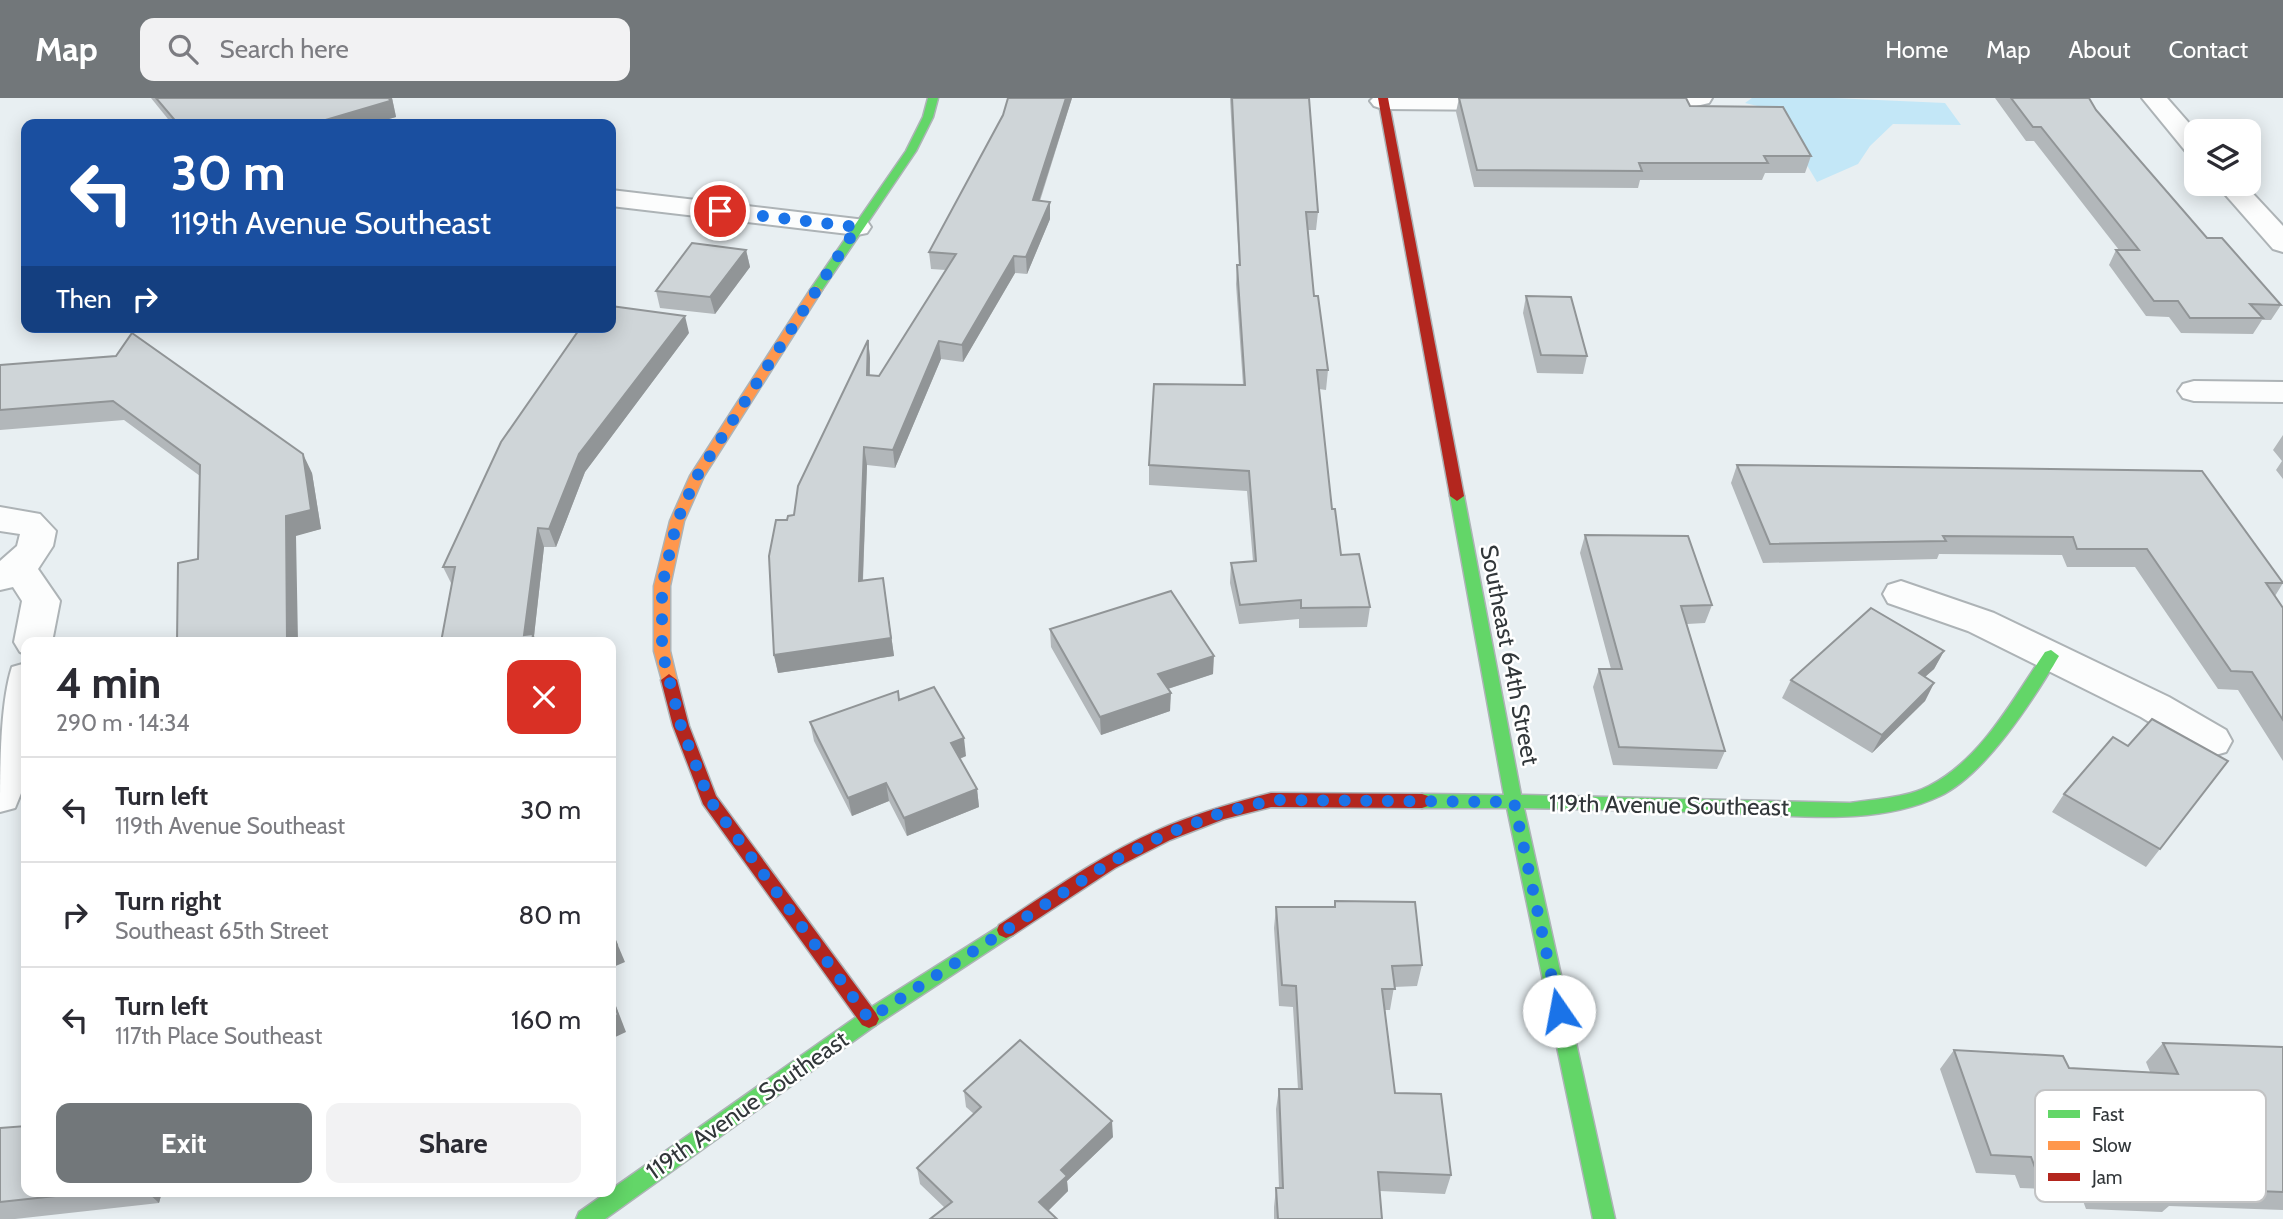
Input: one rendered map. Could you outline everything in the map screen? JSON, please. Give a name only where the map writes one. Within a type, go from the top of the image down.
[{"type":"street","points":[[869,1019],[709,799],[681,726],[662,651],[662,586],[677,521],[697,476],[857,227],[916,142],[928,119],[933,98]]},
{"type":"street","points":[[1605,102],[1675,103],[1700,98]]},
{"type":"street","points":[[2154,98],[2184,133]]},
{"type":"street","points":[[1383,100],[1536,102]]},
{"type":"street","name":"Southeast 64th Street","points":[[1383,100],[1514,802],[1604,1219]]},
{"type":"street","points":[[2241,196],[2283,243]]},
{"type":"street","points":[[616,199],[857,227]]},
{"type":"street","points":[[2194,391],[2283,392]]},
{"type":"street","points":[[0,519],[28,522],[38,531],[38,542],[30,556],[7,574]]},
{"type":"street","points":[[7,574],[27,579],[41,601],[34,637]]},
{"type":"street","points":[[1901,594],[1982,622],[2155,707],[2212,741]]},
{"type":"street","name":"119th Avenue Southeast","points":[[587,1219],[869,1019],[1109,863],[1164,835],[1221,813],[1272,800],[1514,802],[1850,810],[1891,805],[1936,790],[1970,765],[2007,720],[2051,656]]},
{"type":"street","points":[[0,796],[7,777],[21,703]]},
{"type":"shaded area","points":[[1752,98],[1945,103],[1961,125],[1893,124],[1870,146],[1858,164],[1817,182],[1774,110],[1745,103]]},
{"type":"building","points":[[156,98],[389,98],[390,101],[329,119],[174,119]]},
{"type":"building","points":[[1008,98],[1066,98],[1033,200],[1050,202],[1026,257],[1014,256],[962,345],[939,341],[893,450],[864,447],[859,581],[883,578],[891,638],[774,655],[769,556],[776,520],[787,520],[788,516],[794,515],[798,486],[868,340],[867,375],[879,376],[956,254],[929,252],[1003,115]]},
{"type":"building","points":[[1232,98],[1309,98],[1318,212],[1306,212],[1314,296],[1318,296],[1328,370],[1317,370],[1332,509],[1335,509],[1341,555],[1359,554],[1370,607],[1301,608],[1301,600],[1240,605],[1231,563],[1256,561],[1249,471],[1149,465],[1154,384],[1245,385],[1237,265],[1240,265]]},
{"type":"building","points":[[1459,98],[1686,98],[1690,106],[1783,107],[1811,156],[1764,156],[1768,163],[1639,163],[1642,171],[1477,170]]},
{"type":"building","points":[[2011,98],[2089,98],[2096,110],[2207,238],[2222,238],[2281,305],[2250,304],[2263,318],[2190,318],[2178,301],[2154,301],[2116,250],[2139,250],[2041,127],[2033,127]]},
{"type":"building","points":[[692,243],[746,250],[710,297],[656,291]]},
{"type":"building","points":[[1526,296],[1571,297],[1587,356],[1541,355]]},
{"type":"building","points":[[616,307],[685,316],[579,454],[549,529],[538,528],[524,635],[533,634],[533,637],[442,637],[455,567],[443,567],[501,442],[577,333],[616,333]]},
{"type":"building","points":[[132,333],[303,454],[311,510],[286,516],[287,637],[177,637],[178,563],[198,559],[200,465],[113,401],[0,410],[0,365],[116,356]]},
{"type":"building","points":[[1737,465],[2202,471],[2283,583],[2266,583],[2283,608],[2283,720],[2252,672],[2231,671],[2147,549],[2077,549],[2073,537],[1943,536],[1946,541],[1770,544]]},
{"type":"building","points":[[1585,535],[1688,536],[1712,605],[1681,606],[1725,751],[1619,747],[1599,669],[1622,669]]},
{"type":"building","points":[[1171,591],[1214,656],[1158,674],[1171,693],[1100,717],[1050,629]]},
{"type":"building","points":[[1871,608],[1944,651],[1919,673],[1934,683],[1882,735],[1791,680]]},
{"type":"building","points":[[934,687],[964,738],[951,743],[977,789],[904,818],[886,783],[848,798],[810,722],[898,691],[899,700]]},
{"type":"building","points":[[2152,719],[2228,761],[2160,849],[2064,794],[2113,737],[2128,746]]},
{"type":"building","points":[[1335,901],[1415,902],[1422,965],[1392,966],[1395,989],[1382,989],[1395,1093],[1441,1094],[1451,1175],[1378,1172],[1382,1219],[1278,1219],[1276,1188],[1283,1188],[1279,1089],[1302,1089],[1296,986],[1282,985],[1276,907],[1335,907]]},
{"type":"building","points":[[1020,1040],[1112,1121],[1061,1170],[1067,1176],[1039,1202],[1057,1219],[930,1219],[952,1202],[917,1168],[981,1107],[964,1091]]},
{"type":"building","points":[[2163,1043],[2283,1047],[2283,1192],[2266,1191],[2266,1090],[2035,1090],[2035,1167],[2031,1157],[1991,1155],[1954,1050],[2063,1056],[2069,1068],[2178,1074]]},
{"type":"building","points":[[21,1126],[21,1197],[46,1197],[0,1202],[0,1128]]},
{"type":"traffic: fast","points":[[816,290],[911,151],[928,117],[933,98]]},
{"type":"traffic: fast","points":[[1457,496],[1514,802],[1604,1219]]},
{"type":"traffic: fast","points":[[1422,801],[1594,802],[1850,810],[1904,801],[1935,791],[1970,766],[2000,731],[2051,656]]},
{"type":"traffic: fast","points":[[587,1219],[869,1019],[1006,930]]},
{"type":"traffic: slow","points":[[669,680],[662,651],[662,586],[677,521],[697,476],[816,290]]},
{"type":"traffic: jam","points":[[1383,98],[1457,496]]},
{"type":"traffic: jam","points":[[669,680],[681,726],[709,799],[869,1019]]},
{"type":"traffic: jam","points":[[1006,930],[1109,863],[1164,835],[1221,813],[1271,800],[1422,801]]},
{"type":"route","points":[[720,211],[857,227],[697,476],[677,521],[662,586],[662,651],[681,726],[709,799],[869,1019],[1109,863],[1164,835],[1221,813],[1272,800],[1514,802],[1559,1011]]}]
